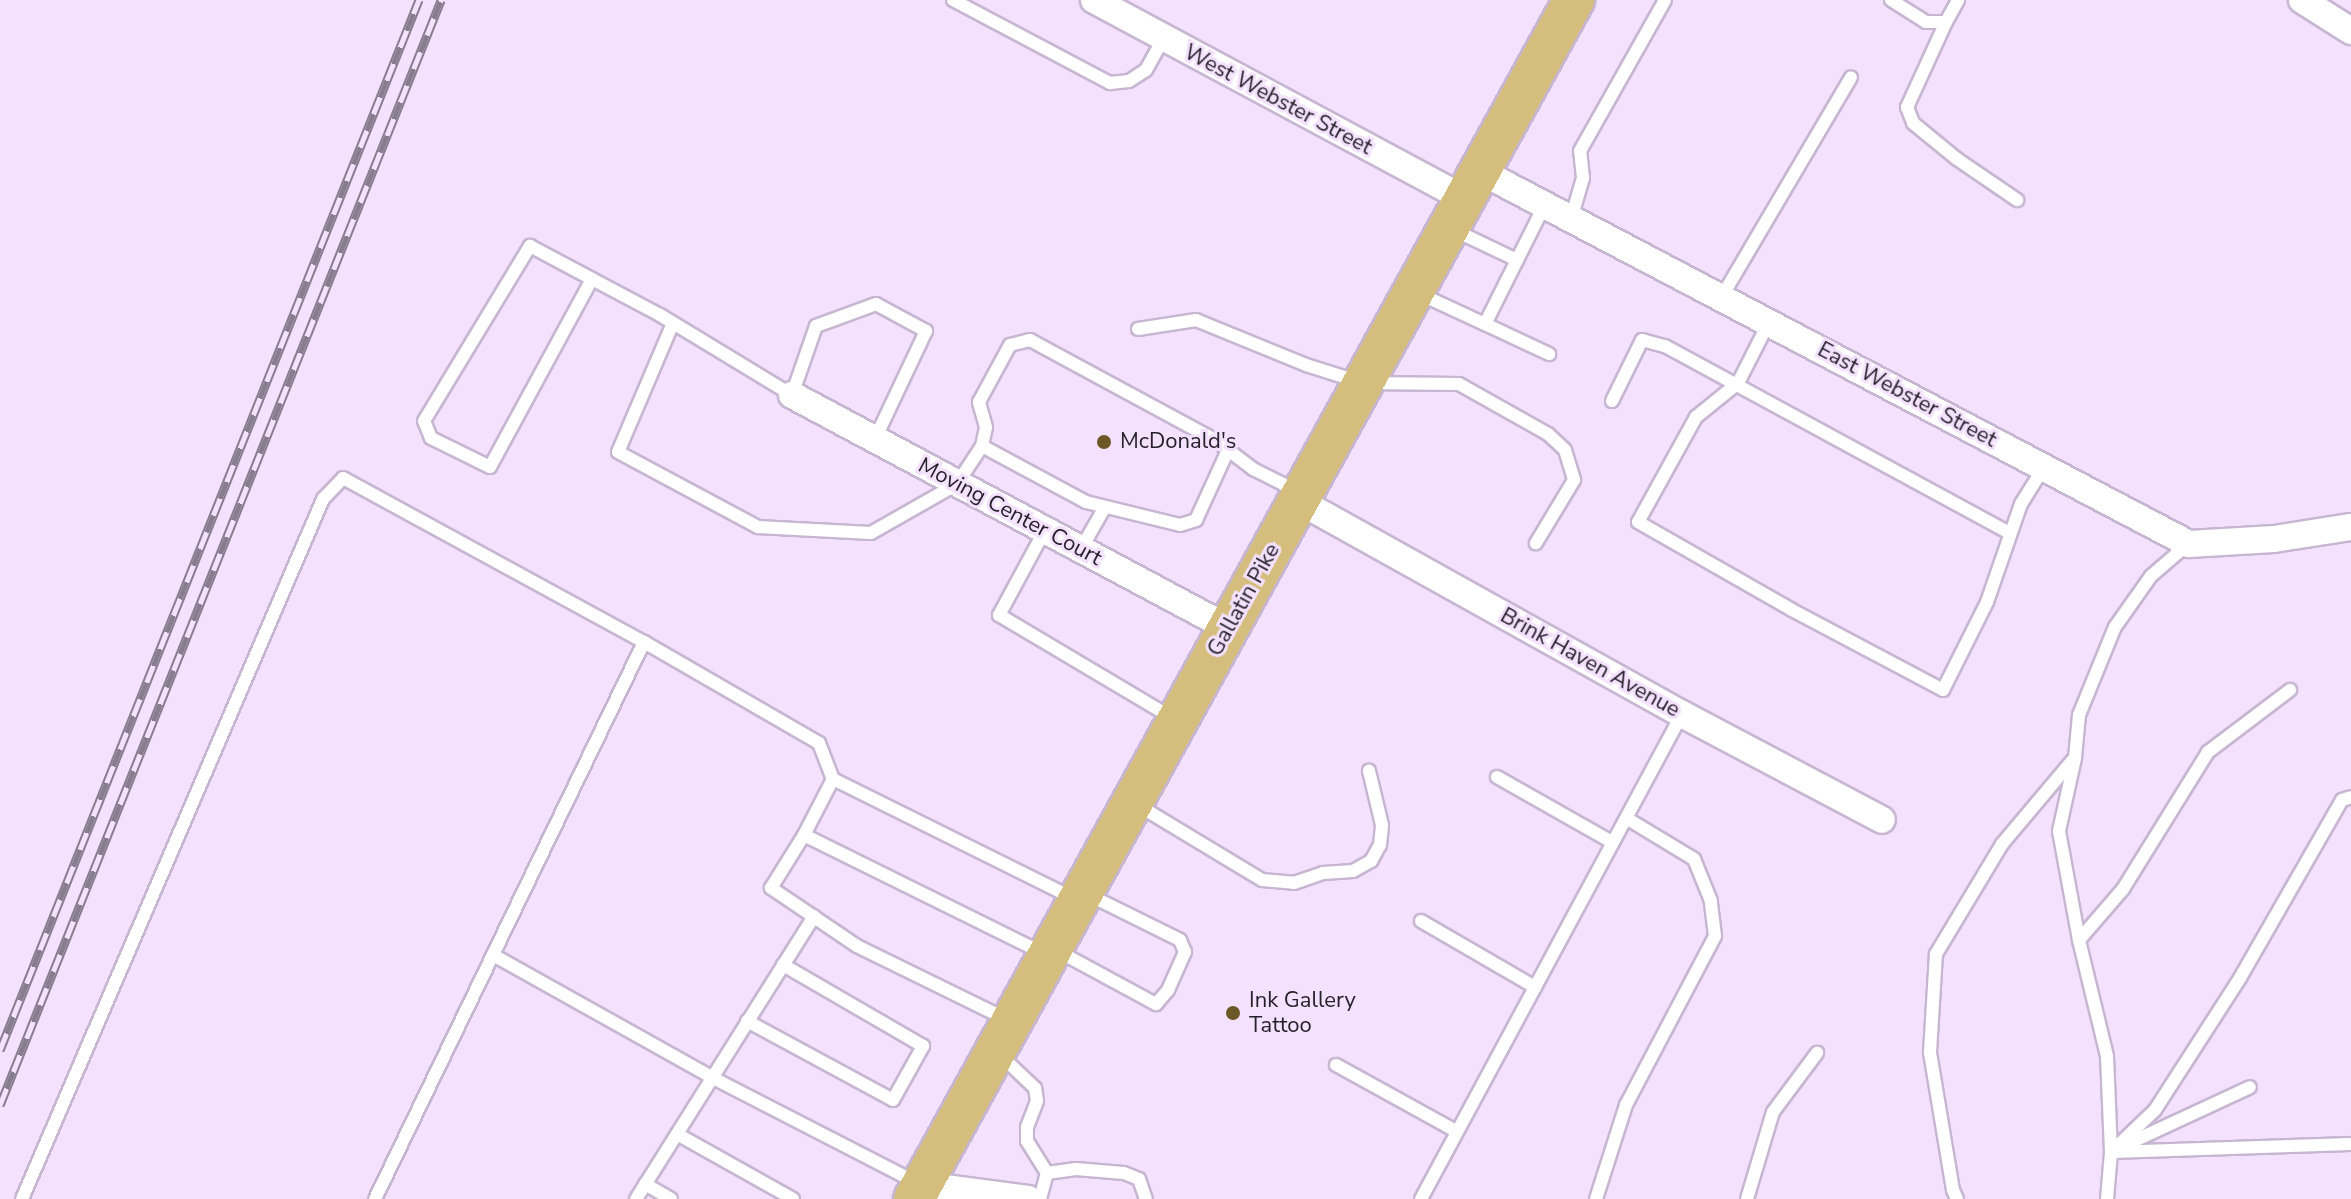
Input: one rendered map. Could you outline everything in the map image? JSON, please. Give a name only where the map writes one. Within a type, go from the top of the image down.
[{"type":"main road","name":"Gallatin Pike","points":[[918,1192],[1574,0]]},
{"type":"street","name":"West Webster Street","points":[[1094,0],[1464,199]]},
{"type":"street","points":[[2302,0],[2351,31]]},
{"type":"street","name":"East Webster Street","points":[[1464,199],[1545,204],[2189,544]]},
{"type":"street","name":"Moving Center Court","points":[[792,395],[1228,628]]},
{"type":"street","name":"Brink Haven Avenue","points":[[1301,497],[1682,714],[1882,820]]},
{"type":"street","points":[[2189,544],[2347,531]]},
{"type":"street","points":[[918,1192],[1028,1199]]},
{"type":"lane","points":[[953,0],[1110,83],[1129,81],[1146,70],[1164,38]]},
{"type":"lane","points":[[1571,219],[1583,178],[1580,151],[1665,0]]},
{"type":"lane","points":[[1891,0],[1926,22],[1946,22]]},
{"type":"lane","points":[[1958,0],[1907,107],[1913,123],[1957,159],[2017,200]]},
{"type":"lane","points":[[1721,298],[1851,77]]},
{"type":"lane","points":[[1464,199],[1517,260]]},
{"type":"lane","points":[[1485,324],[1545,204]]},
{"type":"lane","points":[[592,279],[490,467],[431,438],[424,421],[530,246],[592,279],[673,323],[792,395],[816,326],[876,304],[926,331],[875,439]]},
{"type":"lane","points":[[1413,290],[1549,354]]},
{"type":"lane","points":[[1138,329],[1196,320],[1306,365],[1363,383],[1459,384],[1548,434],[1565,450],[1574,480],[1536,543]]},
{"type":"lane","points":[[1769,322],[1738,383],[1696,417],[1638,522],[1792,610],[1943,690],[1987,602],[2008,532],[2044,467]]},
{"type":"lane","points":[[673,323],[618,452],[758,527],[871,533],[957,484],[982,446],[986,427],[979,402],[1010,345],[1030,340],[1228,450],[1253,469],[1301,497]]},
{"type":"lane","points":[[1612,401],[1642,340],[1665,346],[2008,532]]},
{"type":"lane","points":[[982,446],[1086,502],[1180,525],[1196,520],[1228,450]]},
{"type":"lane","points":[[22,1199],[323,499],[343,478],[644,642],[819,743],[833,779],[1081,897],[1180,940],[1185,952],[1168,990],[1156,1004],[804,835]]},
{"type":"lane","points":[[1081,550],[1105,507]]},
{"type":"lane","points":[[1045,530],[999,615],[1178,721]]},
{"type":"lane","points":[[2107,1199],[2111,1152],[2107,1056],[2079,940],[2059,831],[2075,758],[2079,715],[2115,627],[2151,576],[2189,544]]},
{"type":"lane","points":[[375,1199],[644,642]]},
{"type":"lane","points":[[2079,940],[2123,889],[2208,752],[2290,690]]},
{"type":"lane","points":[[1421,1199],[1682,714]]},
{"type":"lane","points":[[1957,1199],[1930,1052],[1936,954],[2002,844],[2075,758]]},
{"type":"lane","points":[[1133,802],[1262,880],[1294,883],[1323,873],[1353,871],[1371,861],[1380,845],[1382,825],[1369,771]]},
{"type":"lane","points":[[1497,777],[1612,842]]},
{"type":"lane","points":[[833,779],[804,835],[771,888],[857,946],[1005,1037],[1035,1088],[1037,1101],[1027,1127],[1027,1141],[1047,1173],[1040,1199]]},
{"type":"lane","points":[[2111,1152],[2155,1110],[2240,978],[2342,800],[2351,797]]},
{"type":"lane","points":[[1596,1199],[1626,1105],[1715,936],[1711,901],[1694,859],[1626,818]]},
{"type":"lane","points":[[636,1199],[715,1079],[747,1021],[814,916]]},
{"type":"lane","points":[[1421,921],[1535,987]]},
{"type":"lane","points":[[493,955],[918,1192]]},
{"type":"lane","points":[[747,1021],[893,1100],[923,1046],[783,965]]},
{"type":"lane","points":[[1747,1199],[1773,1112],[1817,1053]]},
{"type":"lane","points":[[1336,1065],[1456,1131]]},
{"type":"lane","points":[[2111,1152],[2250,1087]]},
{"type":"lane","points":[[677,1134],[793,1199]]},
{"type":"lane","points":[[2111,1152],[2351,1144]]},
{"type":"lane","points":[[1047,1173],[1076,1169],[1124,1173],[1139,1179],[1146,1199]]},
{"type":"lane","points":[[645,1184],[671,1199]]},
{"type":"railway","points":[[0,1050],[419,0]]},
{"type":"railway","points":[[0,1105],[441,0]]},
{"type":"place","name":"McDonald's","points":[[1104,442]]},
{"type":"place","name":"Ink Gallery Tattoo","points":[[1233,1013]]}]
